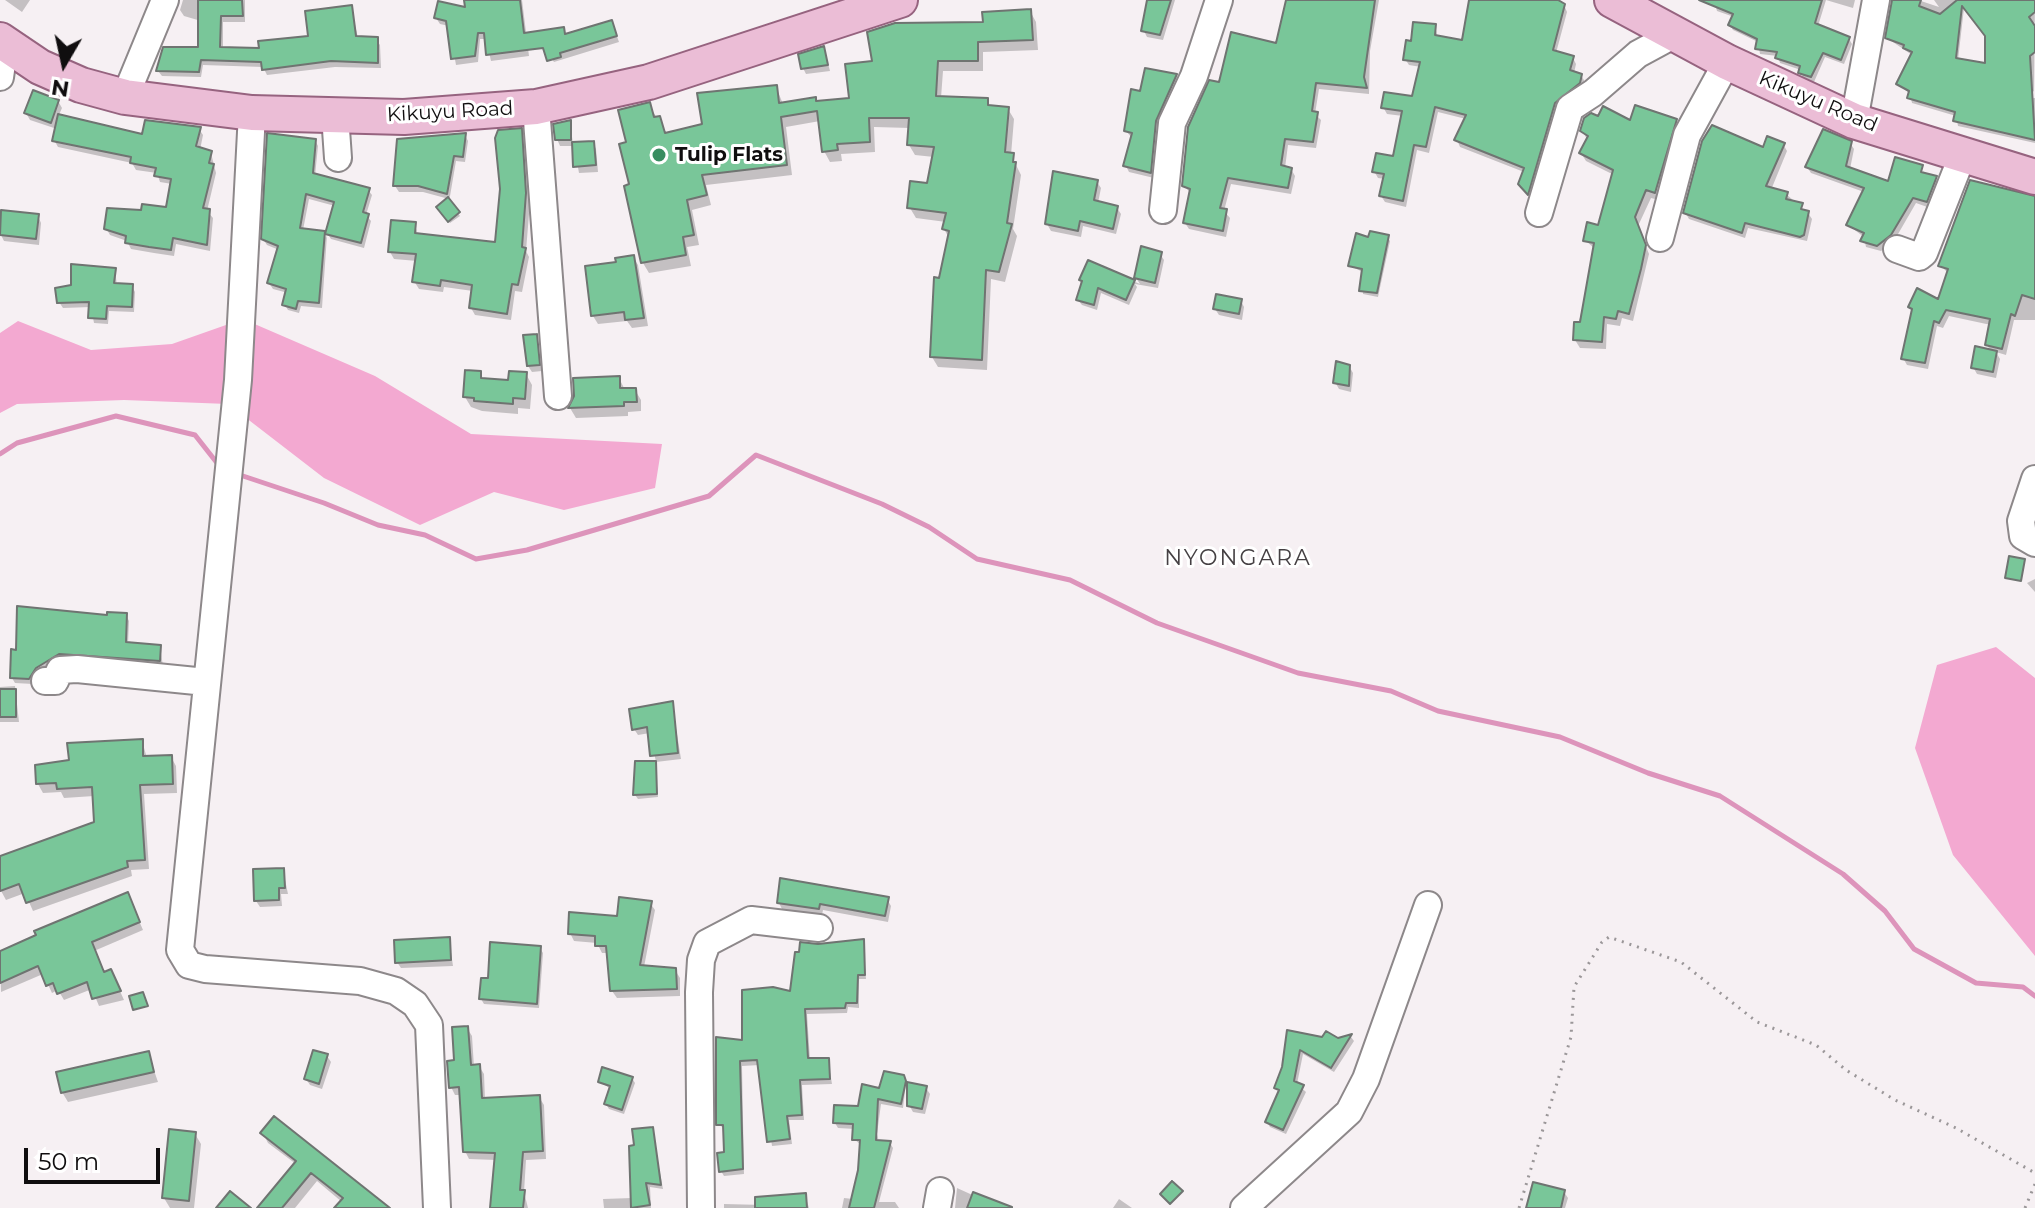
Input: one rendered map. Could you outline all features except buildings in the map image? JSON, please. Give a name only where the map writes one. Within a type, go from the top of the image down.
[{"type":"main road","name":"Kikuyu Road","points":[[2,41],[40,67],[81,85],[125,97],[252,113],[404,117],[536,107],[649,82],[900,0]]},
{"type":"main road","name":"Kikuyu Road","points":[[1612,0],[1727,62],[1854,121],[2035,177]]},
{"type":"street","points":[[125,97],[165,0]]},
{"type":"street","points":[[1163,210],[1172,123],[1194,76],[1219,0]]},
{"type":"street","points":[[1854,121],[1876,0]]},
{"type":"street","points":[[1539,213],[1570,108],[1593,93],[1638,54],[1675,34]]},
{"type":"street","points":[[0,77],[2,41]]},
{"type":"street","points":[[1660,238],[1687,135],[1727,62]]},
{"type":"street","points":[[536,107],[558,396]]},
{"type":"street","points":[[252,113],[238,380],[180,929],[182,958],[189,965],[205,969],[360,981],[396,991],[415,1004],[429,1025],[437,1208]]},
{"type":"street","points":[[335,115],[338,158]]},
{"type":"street","points":[[1897,249],[1919,257],[1924,253],[1963,154]]},
{"type":"street","points":[[2035,479],[2021,521],[2023,536],[2035,543]]},
{"type":"street","points":[[45,681],[55,681],[60,670],[77,669],[206,682]]},
{"type":"street","points":[[1244,1208],[1349,1112],[1366,1079],[1428,905]]},
{"type":"street","points":[[701,1208],[699,992],[701,960],[707,943],[751,920],[819,928]]},
{"type":"path","points":[[1519,1208],[1571,1037],[1574,987],[1602,942],[1609,937],[1681,962],[1757,1022],[1816,1045],[1846,1070],[1895,1100],[1956,1128],[2035,1173]]},
{"type":"path","points":[[2025,1208],[2035,1184]]},
{"type":"shaded area","points":[[243,319],[375,376],[471,434],[662,444],[655,488],[564,510],[494,492],[420,525],[324,478],[228,404],[124,400],[17,404],[0,413],[0,333],[18,321],[91,350],[172,344]]},
{"type":"shaded area","points":[[1996,647],[2035,678],[2035,956],[1953,855],[1915,748],[1937,665]]},
{"type":"waterway","points":[[0,454],[17,443],[116,416],[195,435],[221,468]]},
{"type":"waterway","points":[[243,476],[378,525],[425,535],[476,559],[527,550],[709,496],[756,455],[882,504],[929,527],[977,559],[1070,580],[1157,623],[1298,673],[1391,691],[1438,711],[1560,737],[1648,773],[1720,796],[1843,874],[1885,911],[1914,949],[1976,983],[2023,987],[2035,996]]},
{"type":"place","name":"Tulip Flats","points":[[659,155]]},
{"type":"district","name":"NYONGARA","points":[[1238,559]]}]
